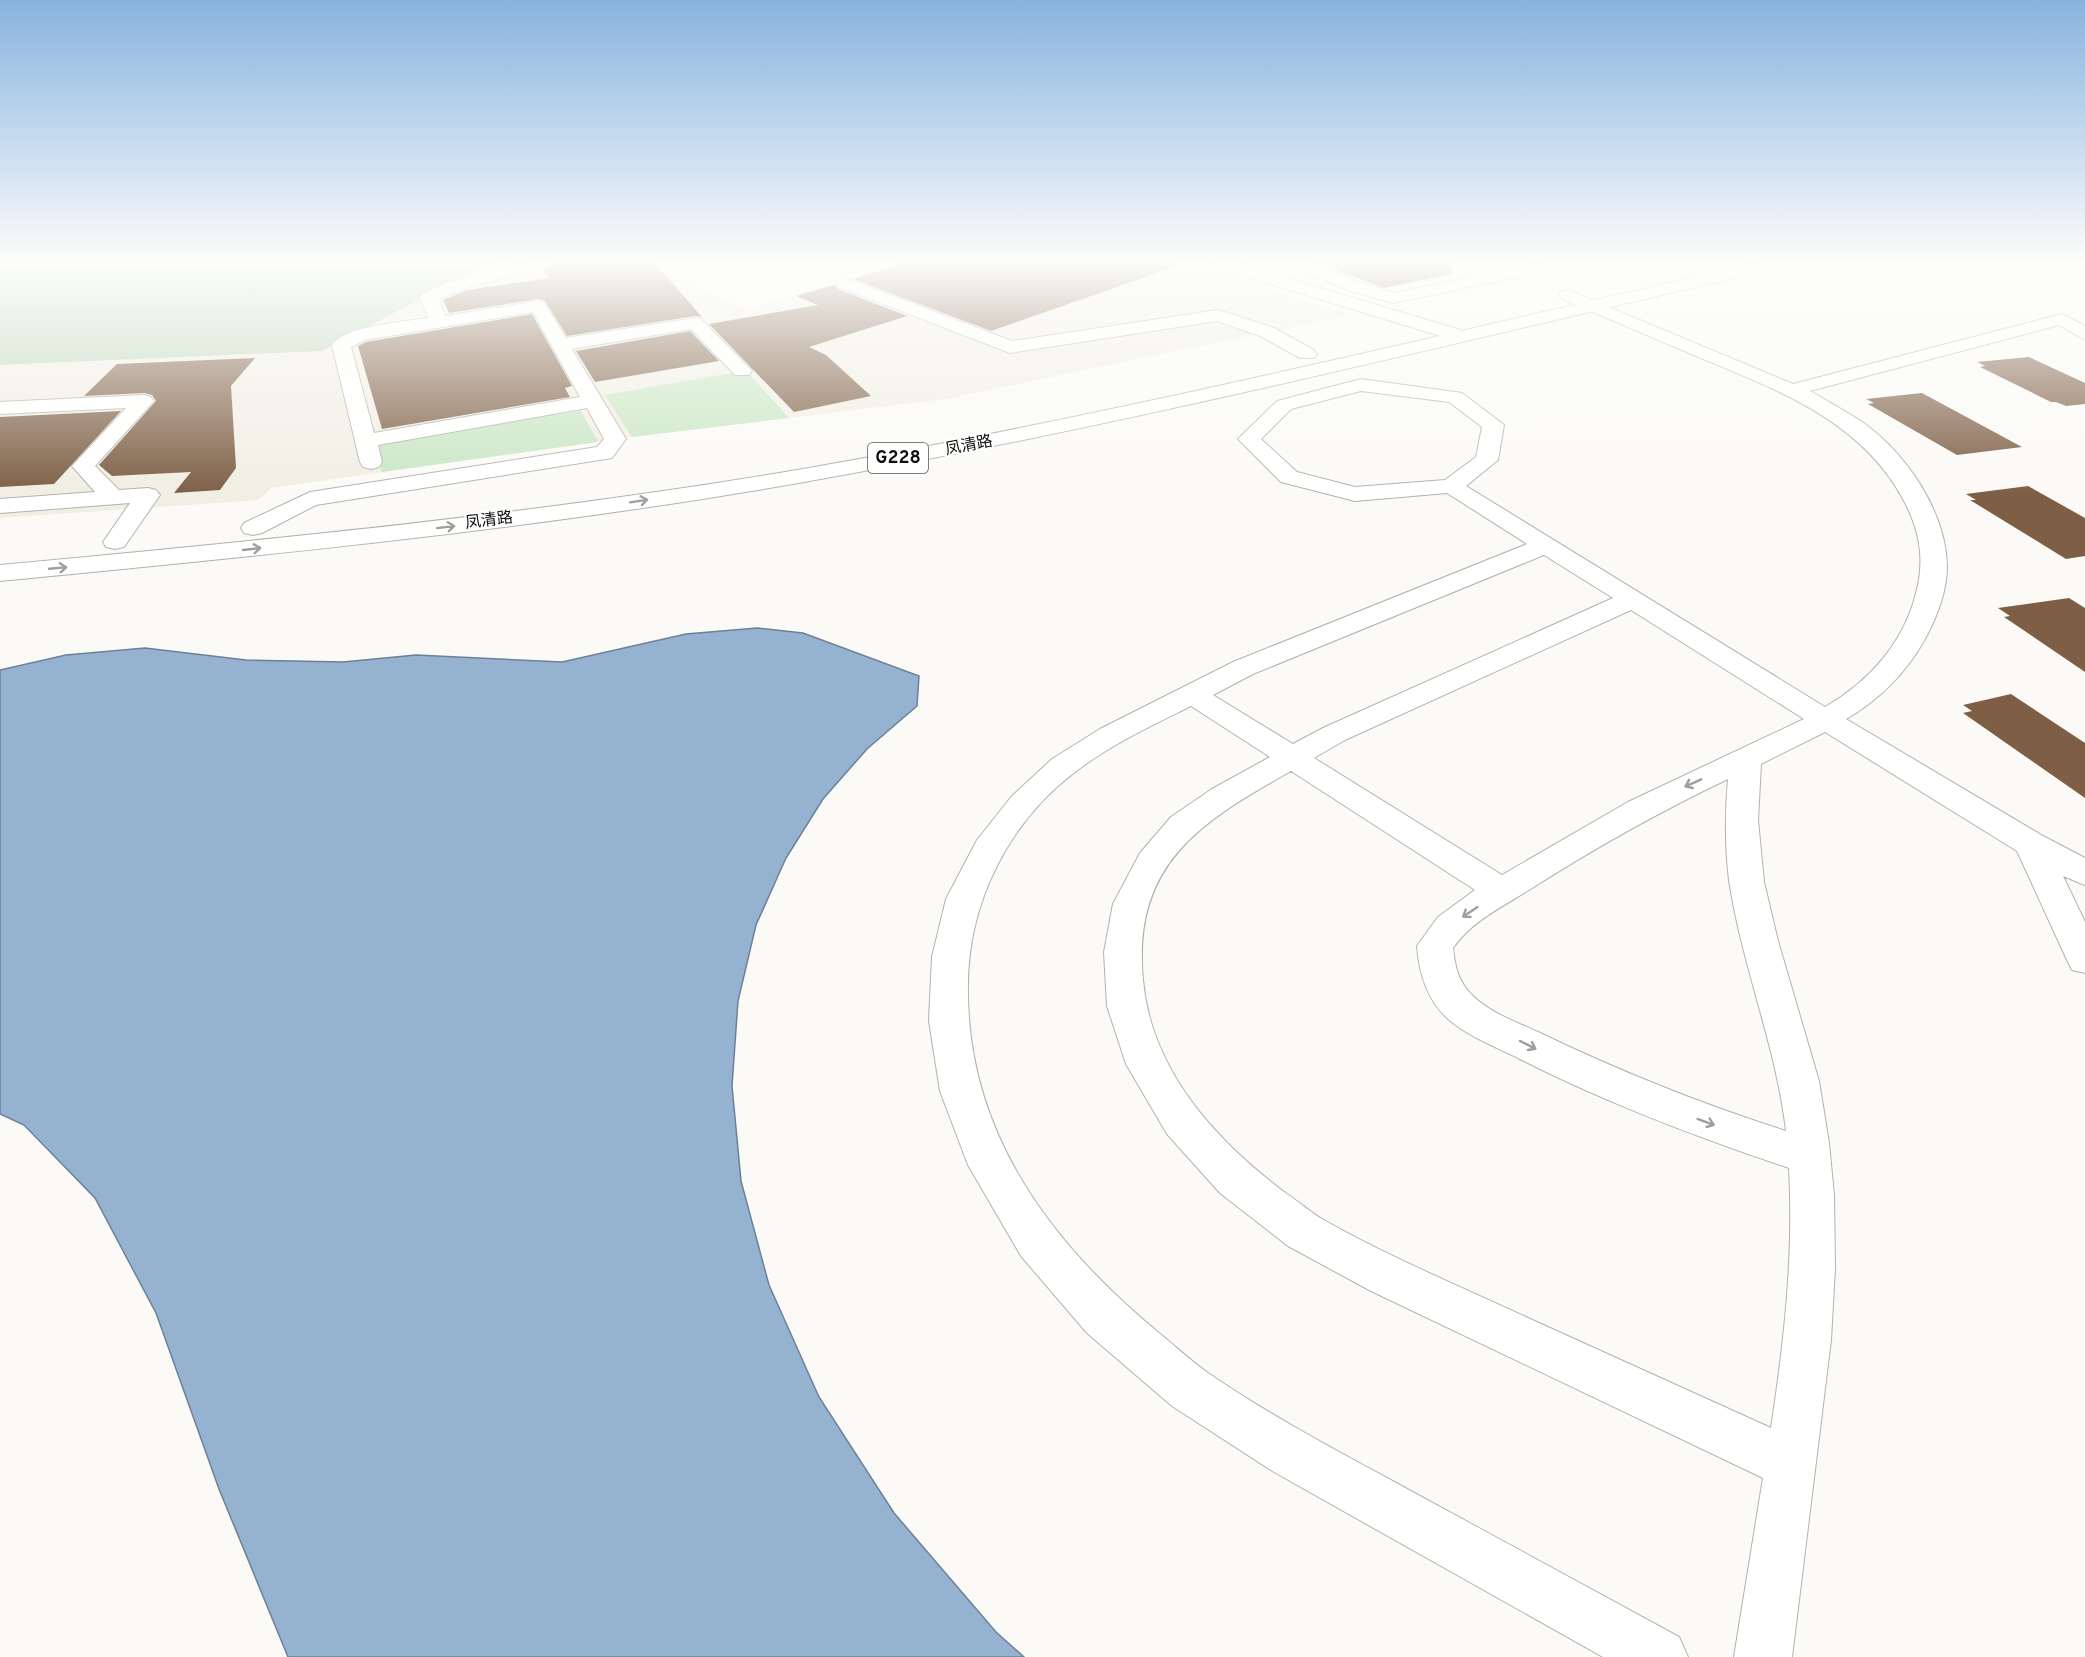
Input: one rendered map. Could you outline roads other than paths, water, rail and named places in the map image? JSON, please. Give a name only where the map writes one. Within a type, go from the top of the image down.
[{"type":"main road","points":[[352,339],[341,345],[371,462]]},
{"type":"main road","points":[[253,528],[310,499],[604,453],[615,439],[557,339]]},
{"type":"main road","points":[[560,345],[595,339]]},
{"type":"main road","points":[[711,339],[742,371]]},
{"type":"main road","points":[[990,339],[1010,347],[1060,339]]},
{"type":"main road","points":[[1280,339],[1307,354]]},
{"type":"main road","name":"凤清路","points":[[52,547],[253,528],[589,489],[842,449],[1038,414],[1373,339]]},
{"type":"main road","name":"凤清路","points":[[0,573],[290,545],[503,520],[715,490],[1059,428],[1446,339]]},
{"type":"main road","points":[[1672,339],[1792,390],[1854,425],[1888,458],[1917,499],[1932,544],[1934,567],[1932,591],[1925,614],[1914,638],[1897,662],[1874,684],[1826,720],[1775,747],[1616,822],[1502,891],[1453,924],[1435,946],[1437,976],[1458,1006],[1506,1034],[1613,1085],[1742,1135],[1810,1156]]},
{"type":"main road","points":[[1792,390],[1985,339]]},
{"type":"main road","points":[[1451,486],[1487,460],[1493,425],[1455,397],[1360,386],[1284,405],[1250,439],[1290,477],[1355,494],[1451,486],[1826,720],[2031,844],[2085,873]]},
{"type":"main road","points":[[0,408],[144,401],[83,466],[114,498]]},
{"type":"main road","points":[[366,441],[592,401]]},
{"type":"main road","points":[[0,506],[148,495],[115,542]]},
{"type":"main road","points":[[1546,545],[1243,668],[1111,735],[1064,766],[1023,803],[996,839],[964,899],[950,957],[948,1021],[960,1091],[989,1166],[1037,1242],[1104,1317],[1189,1389],[1292,1454],[1659,1657]]},
{"type":"main road","points":[[1633,599],[1334,734],[1223,796],[1183,825],[1152,861],[1131,904],[1122,952],[1126,1006],[1146,1064],[1182,1122],[1235,1180],[1304,1232],[1387,1276],[1791,1464]]},
{"type":"main road","points":[[1192,694],[1502,891]]},
{"type":"main road","points":[[1746,759],[1742,796],[1742,837],[1747,881],[1757,930],[1789,1039],[1801,1095],[1810,1156],[1814,1222],[1813,1292],[1763,1657]]},
{"type":"main road","points":[[2031,844],[2085,960]]},
{"type":"water","points":[[757,628],[803,633],[919,676],[917,706],[867,749],[823,799],[786,858],[756,925],[738,1001],[732,1086],[741,1181],[769,1285],[819,1397],[894,1513],[996,1632],[1024,1657],[288,1657],[219,1489],[156,1313],[95,1198],[24,1125],[0,1114],[0,670],[66,655],[145,648],[246,660],[343,662],[416,655],[562,662],[686,634]]}]
